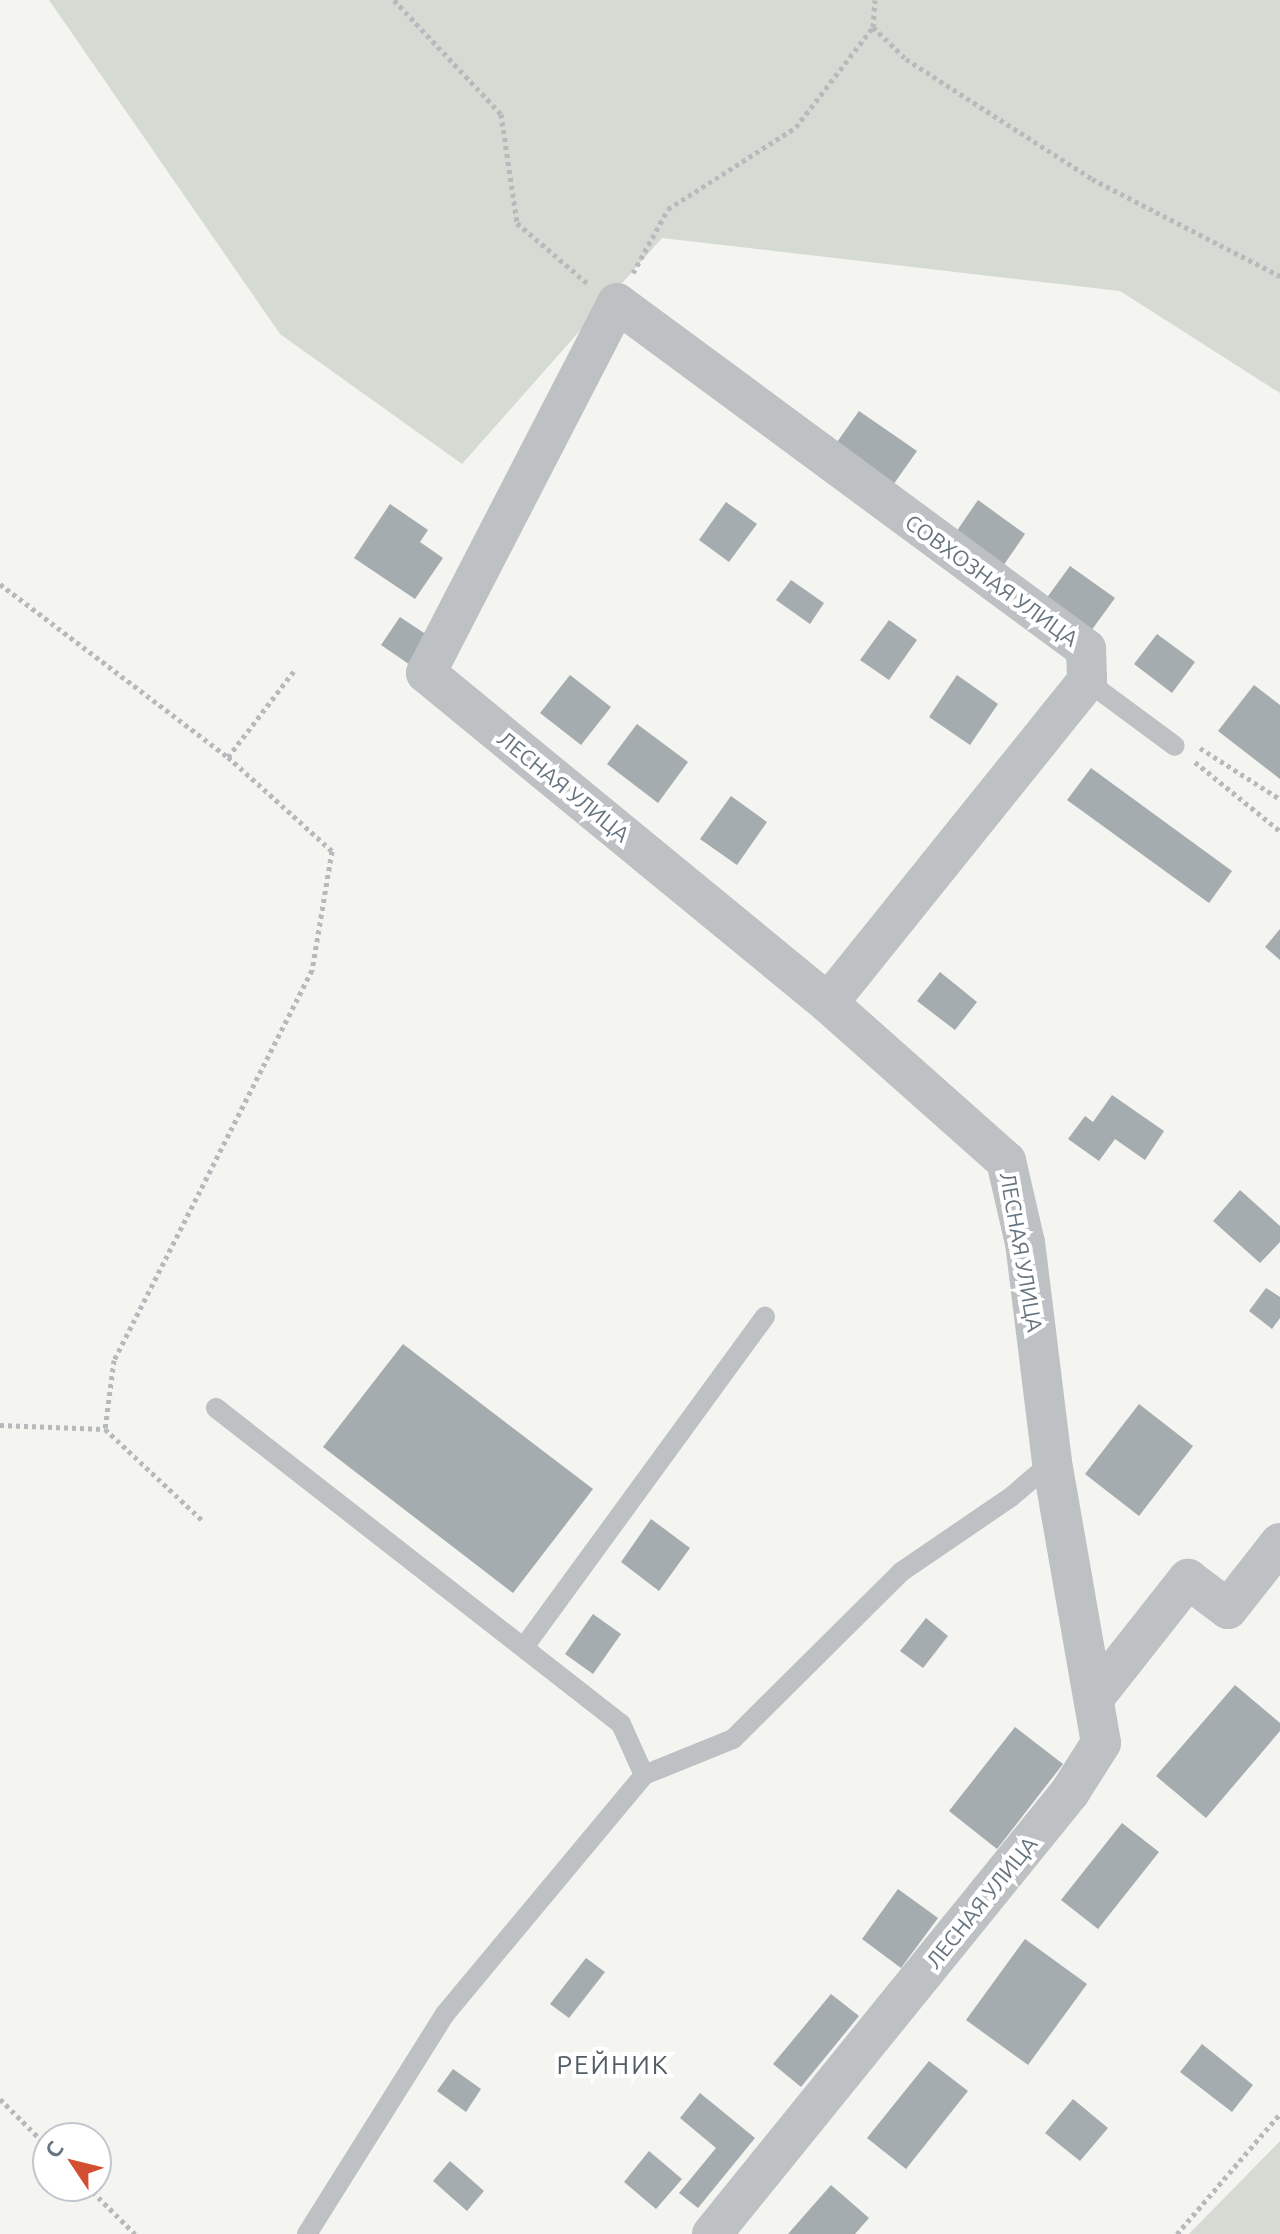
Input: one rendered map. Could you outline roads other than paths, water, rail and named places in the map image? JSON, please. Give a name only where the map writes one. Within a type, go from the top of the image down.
[{"type":"street","name":"СОВХОЗНАЯ УЛИЦА","points":[[617,303],[1086,649],[1087,681]]},
{"type":"street","name":"ЛЕСНАЯ УЛИЦА","points":[[617,303],[426,673],[828,1003],[1006,1161],[1025,1243],[1052,1462],[1101,1743],[1070,1792],[712,2234]]},
{"type":"street","points":[[828,1003],[1087,681]]},
{"type":"street","points":[[1094,1698],[1188,1579],[1228,1609],[1280,1543]]},
{"type":"lane","points":[[1087,681],[1175,746]]},
{"type":"lane","points":[[524,1647],[765,1316]]},
{"type":"lane","points":[[216,1408],[621,1724],[644,1775]]},
{"type":"lane","points":[[307,2234],[445,2014],[644,1775],[733,1739],[901,1572],[1011,1497],[1052,1462]]},
{"type":"district","name":"РЕЙНИК","points":[[613,2065]]}]
